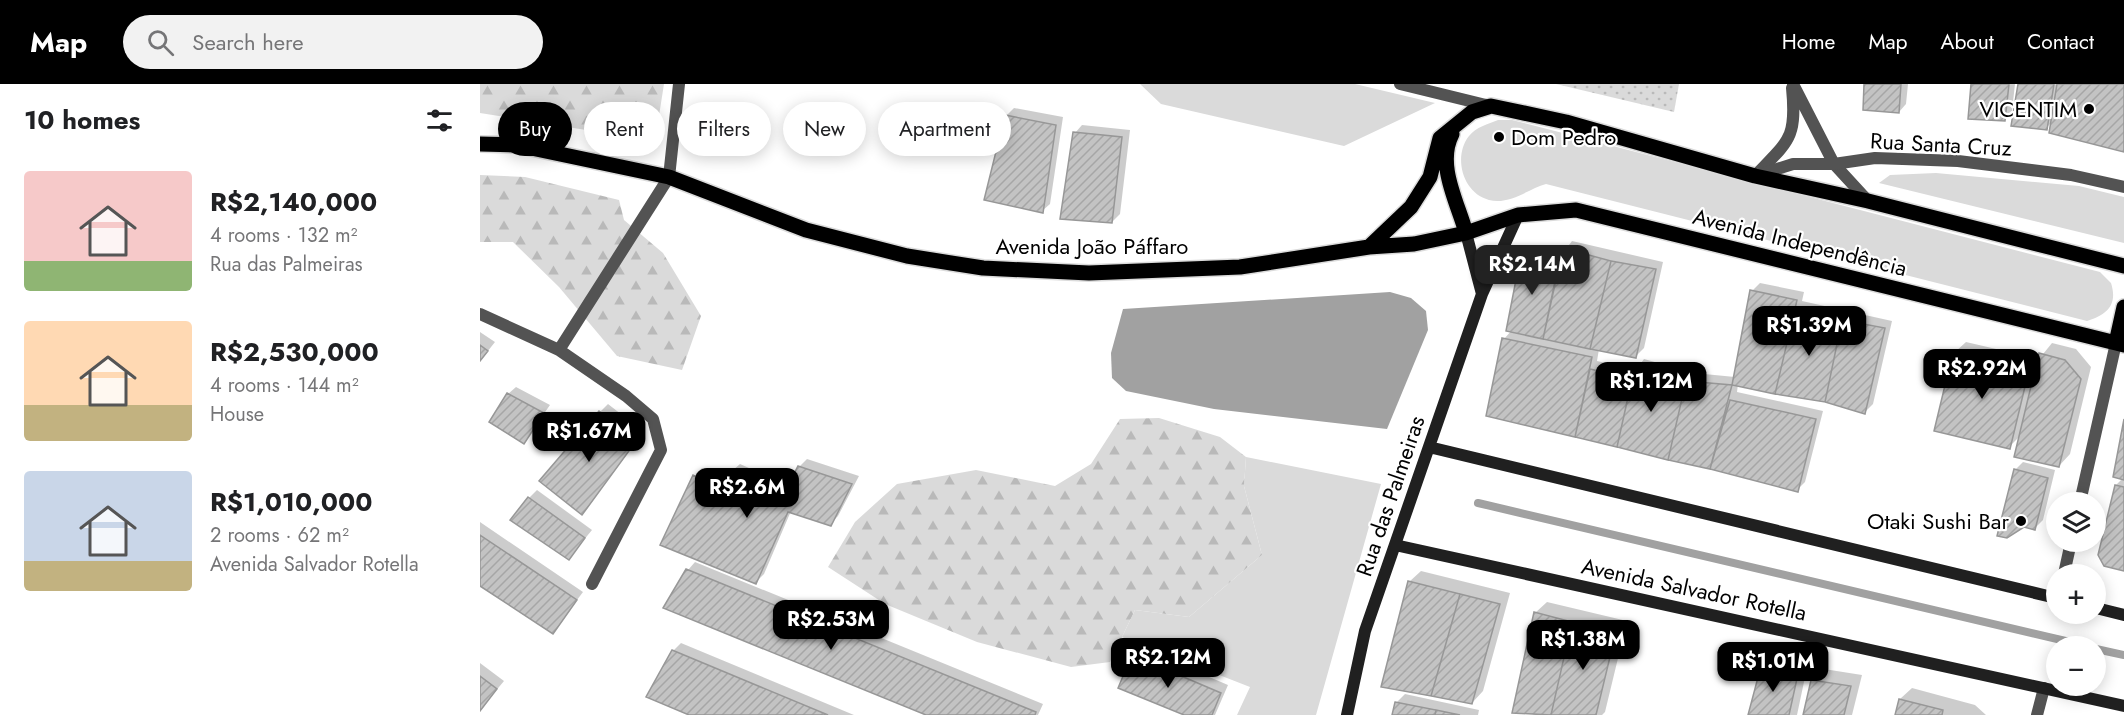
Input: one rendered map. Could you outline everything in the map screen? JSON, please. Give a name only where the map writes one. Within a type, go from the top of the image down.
[{"type":"main road","points":[[1369,247],[1411,207],[1430,177],[1440,138],[1472,112],[1491,106],[1566,122],[1755,176],[1868,201],[2124,266]]},
{"type":"main road","points":[[1459,121],[1447,145],[1447,174],[1466,233]]},
{"type":"main road","name":"Avenida João Páffaro","points":[[480,144],[517,145],[669,177],[806,230],[907,256],[982,268],[1089,273],[1240,267],[1369,247],[1414,244],[1466,233]]},
{"type":"main road","name":"Avenida Independência","points":[[1466,233],[1518,215],[1575,210],[2120,344]]},
{"type":"main road","points":[[2096,260],[2124,278]]},
{"type":"main road","points":[[2120,344],[2124,308]]},
{"type":"street","points":[[559,350],[669,177],[679,84]]},
{"type":"street","points":[[1400,84],[1491,106]]},
{"type":"street","points":[[1792,84],[1834,164],[1868,201]]},
{"type":"street","points":[[1755,176],[1790,139],[1795,119],[1792,84]]},
{"type":"street","name":"Rua Santa Cruz","points":[[1755,176],[1793,164],[1834,164],[1875,158],[1958,161],[2071,175],[2124,187]]},
{"type":"street","name":"Rua das Palmeiras","points":[[1347,715],[1365,631],[1482,294],[1518,215]]},
{"type":"street","points":[[1466,233],[1482,294]]},
{"type":"street","points":[[480,314],[559,350],[626,396],[652,419],[661,450],[592,584]]},
{"type":"street","points":[[2083,492],[2120,344]]},
{"type":"street","points":[[1429,447],[2046,596]]},
{"type":"street","name":"Avenida Salvador Rotella","points":[[1395,545],[2124,706]]},
{"type":"street","points":[[2106,610],[2124,615]]},
{"type":"street","points":[[2037,715],[2044,688]]},
{"type":"green space","points":[[480,84],[664,84],[661,102],[584,102],[584,130],[572,128],[572,102],[498,102],[498,116],[480,113]]},
{"type":"green space","points":[[1140,84],[1355,84],[1435,103],[1344,146],[1161,104]]},
{"type":"green space","points":[[1556,84],[1679,84],[1674,112]]},
{"type":"green space","points":[[1498,120],[1512,120],[2100,272],[2111,283],[2112,303],[2100,316],[2087,321],[1546,184],[1512,198],[1489,200],[1472,190],[1467,182],[1461,163],[1462,153],[1464,144],[1475,130]]},
{"type":"green space","points":[[1936,173],[2079,186],[2124,197],[2124,243],[1879,183],[1890,175]]},
{"type":"green space","points":[[480,175],[525,177],[619,200],[624,220],[663,253],[701,316],[682,370],[617,356],[559,287],[513,242],[480,242]]},
{"type":"green space","points":[[1159,418],[1220,437],[1246,457],[1244,486],[1262,555],[1189,617],[1135,610],[1110,662],[1071,667],[977,642],[885,604],[828,567],[855,522],[897,484],[976,470],[1055,486],[1091,464],[1120,419]]},
{"type":"green space","points":[[1246,457],[1381,484],[1316,715],[1237,715],[1250,687],[1122,637],[1135,610],[1189,617],[1262,555],[1244,486]]},
{"type":"shaded area","points":[[1390,292],[1411,298],[1426,311],[1428,330],[1387,429],[1214,409],[1126,391],[1112,378],[1111,353],[1123,309]]},
{"type":"building","points":[[1864,84],[1901,84],[1899,113],[1863,110]]},
{"type":"building","points":[[1971,84],[2009,84],[2005,121],[1968,119]]},
{"type":"building","points":[[2018,84],[2054,84],[2047,130],[2011,126]]},
{"type":"building","name":"VICENTIM","points":[[2057,84],[2124,84],[2124,152],[2049,133]]},
{"type":"building","points":[[1011,116],[1056,125],[1043,213],[984,200],[995,156],[1011,156]]},
{"type":"building","points":[[1073,132],[1122,137],[1112,223],[1060,219]]},
{"type":"building","points":[[1563,248],[1611,261],[1590,349],[1543,339]]},
{"type":"building","points":[[1521,254],[1559,262],[1543,339],[1506,331]]},
{"type":"building","points":[[1611,261],[1656,269],[1636,358],[1590,349]]},
{"type":"building","points":[[1750,290],[1797,300],[1775,394],[1732,385]]},
{"type":"building","points":[[1795,309],[1842,320],[1825,402],[1775,394]]},
{"type":"building","points":[[1842,320],[1885,328],[1865,414],[1825,402]]},
{"type":"building","points":[[1502,338],[1592,357],[1575,437],[1486,416]]},
{"type":"building","points":[[480,345],[488,351],[480,361]]},
{"type":"building","points":[[1953,352],[2029,370],[2010,449],[1934,431]]},
{"type":"building","points":[[2039,353],[2065,360],[2081,379],[2059,467],[2014,457]]},
{"type":"building","points":[[1635,366],[1686,381],[1668,460],[1617,447]]},
{"type":"building","points":[[1590,369],[1632,379],[1617,447],[1575,437]]},
{"type":"building","points":[[1686,381],[1732,385],[1710,469],[1668,460]]},
{"type":"building","points":[[507,393],[544,413],[524,444],[489,422]]},
{"type":"building","points":[[1730,400],[1816,419],[1798,492],[1710,469]]},
{"type":"building","points":[[599,411],[637,440],[582,515],[539,481]]},
{"type":"building","points":[[2124,419],[2124,480],[2113,477]]},
{"type":"building","points":[[798,466],[852,484],[831,526],[788,512],[756,584],[660,545],[693,475],[723,490],[731,470],[783,495]]},
{"type":"building","points":[[2014,469],[2048,478],[2035,530],[2024,527],[2007,538],[1997,536]]},
{"type":"building","points":[[2115,485],[2124,487],[2124,571],[2106,566],[2098,555],[2099,552],[2106,552],[2106,522]]},
{"type":"building","points":[[528,497],[585,538],[569,560],[510,520]]},
{"type":"building","points":[[480,535],[577,600],[553,634],[480,586]]},
{"type":"building","points":[[686,569],[1036,712],[1035,715],[926,715],[663,608]]},
{"type":"building","points":[[1408,581],[1460,594],[1431,696],[1381,687]]},
{"type":"building","points":[[1460,594],[1500,604],[1472,704],[1431,696]]},
{"type":"building","points":[[1534,612],[1572,622],[1551,715],[1512,713]]},
{"type":"building","points":[[1572,622],[1616,632],[1596,715],[1551,715]]},
{"type":"building","points":[[672,650],[828,715],[689,715],[646,697]]},
{"type":"building","points":[[1132,655],[1221,693],[1212,715],[1184,715],[1118,688]]},
{"type":"building","points":[[1761,666],[1798,674],[1789,715],[1748,715]]},
{"type":"building","points":[[480,676],[497,689],[480,711]]},
{"type":"building","points":[[1811,680],[1851,686],[1844,715],[1803,715]]},
{"type":"building","points":[[1899,699],[1943,710],[1942,715],[1895,715]]},
{"type":"building","points":[[1395,702],[1436,710],[1435,715],[1392,715]]},
{"type":"building","points":[[1436,710],[1460,715],[1435,715]]},
{"type":"waterway","points":[[1478,503],[2046,636]]},
{"type":"waterway","points":[[2106,651],[2124,655]]},
{"type":"place","name":"VICENTIM","points":[[2089,109]]},
{"type":"place","name":"Dom Pedro","points":[[1499,137]]},
{"type":"place","name":"Otaki Sushi Bar","points":[[2021,521]]}]
